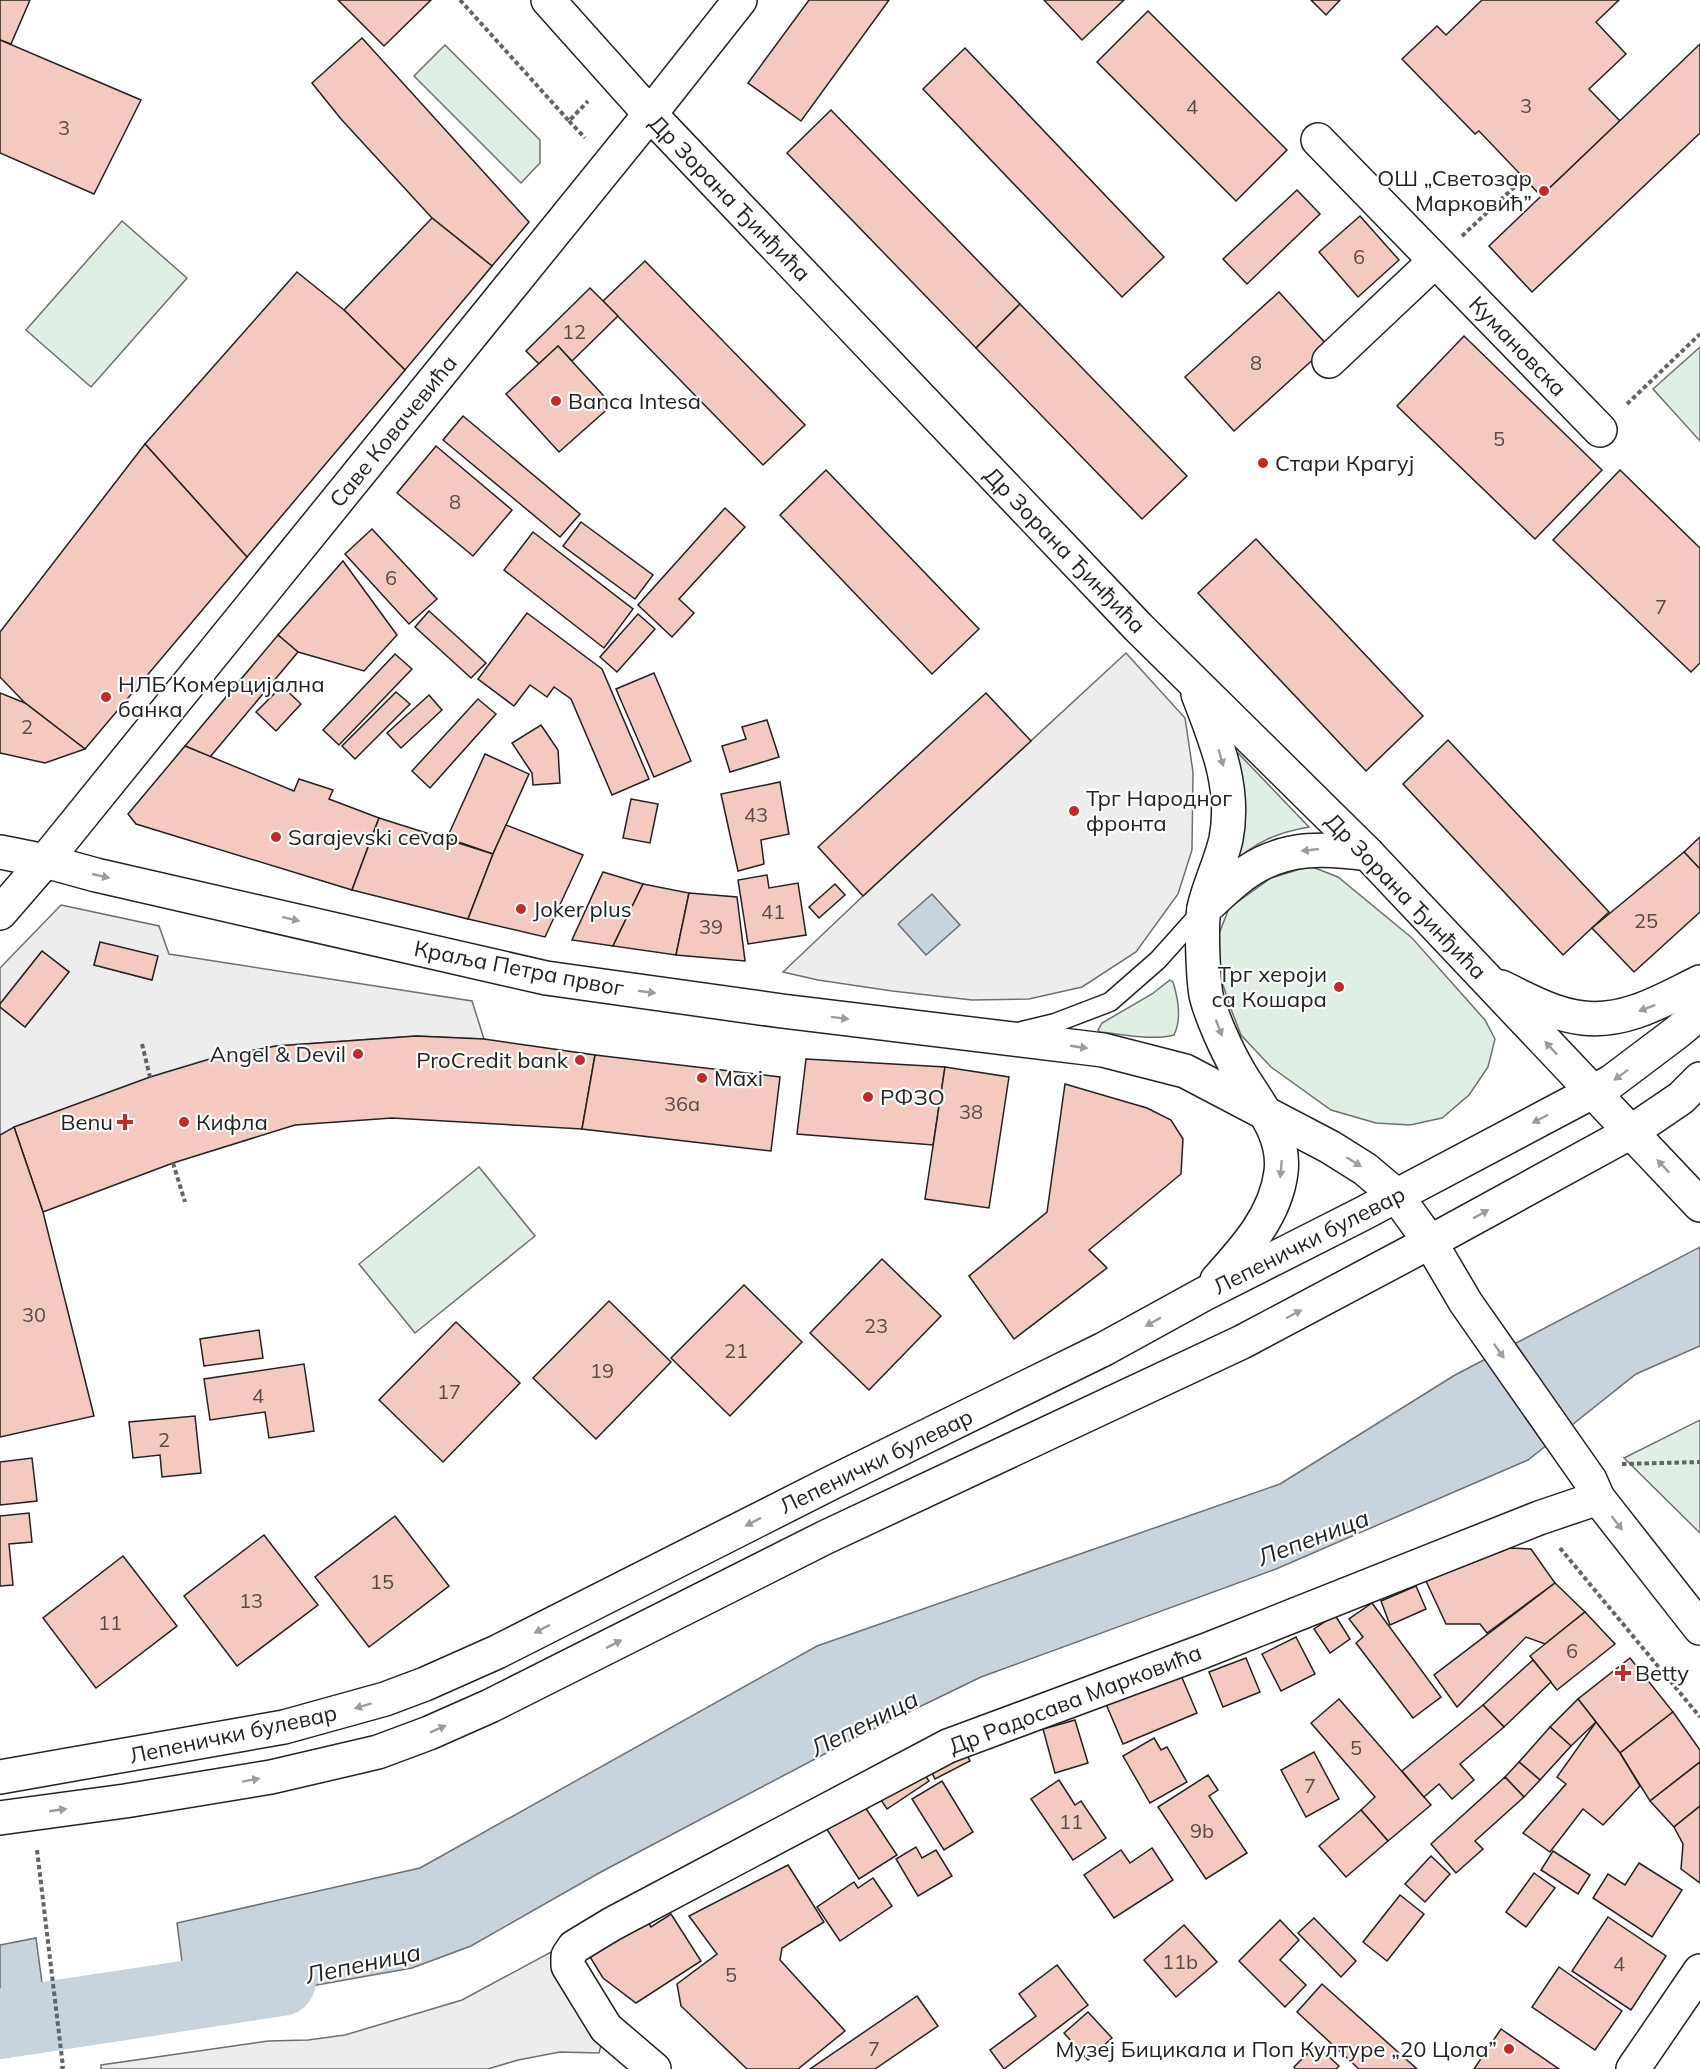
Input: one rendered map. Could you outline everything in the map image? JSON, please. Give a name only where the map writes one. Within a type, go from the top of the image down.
[{"type":"street","name":"Др Зорана Ђинђића","points":[[548,0],[650,114],[1194,684],[1368,854],[1698,1202]]},
{"type":"street","name":"Саве Ковачевића","points":[[0,913],[45,861],[740,0]]},
{"type":"street","name":"Кумановска","points":[[1318,140],[1600,430]]},
{"type":"street","points":[[1329,361],[1435,261]]},
{"type":"street","points":[[1194,684],[1220,753],[1228,796],[1226,838],[1204,909],[1206,995],[1237,1069],[1278,1134],[1282,1158],[1278,1190],[1251,1242],[1204,1294]]},
{"type":"street","points":[[1204,909],[1251,869],[1287,854],[1332,848],[1368,854]]},
{"type":"street","name":"Краља Петра првог","points":[[0,852],[546,978],[782,1011],[1000,1036]]},
{"type":"street","points":[[1488,982],[1558,1012],[1582,1018],[1610,1018],[1657,1004],[1700,982]]},
{"type":"street","name":"Лепенички булевар","points":[[0,1777],[284,1728],[425,1684],[497,1652],[833,1482],[1104,1349],[1204,1294],[1611,1082],[1700,1013]]},
{"type":"street","points":[[1000,1036],[1103,1050],[1185,1071],[1330,1147],[1365,1169],[1396,1195],[1430,1242],[1466,1303],[1591,1484],[1698,1624]]},
{"type":"street","name":"Лепенички булевар","points":[[0,1818],[125,1801],[271,1776],[378,1752],[429,1733],[490,1706],[826,1537],[1242,1342],[1631,1132],[1681,1098],[1700,1079]]},
{"type":"street","name":"Др Радосава Марковића","points":[[654,2069],[606,2028],[568,1966],[568,1956],[574,1947],[621,1919],[948,1746],[983,1731],[1204,1651],[1539,1518],[1591,1484]]},
{"type":"street","points":[[1633,2069],[1700,1971]]},
{"type":"lane","points":[[1000,1036],[1055,1023],[1110,1002],[1158,960],[1204,909]]},
{"type":"path","points":[[460,0],[569,121],[614,73]]},
{"type":"path","points":[[1435,261],[1524,178]]},
{"type":"path","points":[[1600,430],[1700,334]]},
{"type":"path","points":[[142,1044],[150,1077]]},
{"type":"path","points":[[173,1163],[185,1202]]},
{"type":"path","points":[[1591,1484],[1614,1464],[1700,1462]]},
{"type":"path","points":[[1539,1518],[1563,1553],[1700,1717]]},
{"type":"path","points":[[38,1864],[60,2039],[63,2067],[61,2069]]},
{"type":"green space","points":[[445,45],[540,140],[540,163],[521,183],[414,76]]},
{"type":"green space","points":[[122,221],[187,278],[91,387],[26,330]]},
{"type":"green space","points":[[1700,347],[1700,441],[1653,389]]},
{"type":"green space","points":[[1238,753],[1309,827],[1286,832],[1266,840],[1230,865],[1236,754]]},
{"type":"green space","name":"Трг хероји са Кошара","points":[[1310,866],[1338,877],[1412,938],[1485,1020],[1495,1039],[1488,1067],[1469,1095],[1442,1118],[1410,1125],[1376,1123],[1331,1110],[1271,1067],[1241,1035],[1218,969],[1217,939],[1229,908],[1271,878]]},
{"type":"green space","points":[[1170,980],[1173,982],[1178,1008],[1178,1022],[1174,1035],[1147,1037],[1098,1030],[1102,1023],[1152,994]]},
{"type":"green space","points":[[479,1167],[535,1236],[415,1333],[359,1264]]},
{"type":"green space","points":[[1700,1420],[1700,1533],[1624,1458]]},
{"type":"shaded area","name":"Трг Народног фронта","points":[[1126,653],[1185,718],[1193,772],[1192,850],[1178,894],[1136,952],[1082,987],[1029,999],[972,1000],[892,991],[818,980],[783,972],[863,896]]},
{"type":"shaded area","points":[[61,905],[159,926],[169,954],[472,1001],[484,1039],[416,1036],[276,1046],[213,1058],[0,1135],[0,1007],[25,1027],[69,972],[42,951],[0,1004],[0,968]],"holes":[[[100,943],[152,980],[94,965]]]},
{"type":"shaded area","points":[[553,1951],[603,2038],[599,2053],[560,2052],[518,2060],[488,2069],[101,2069],[101,2065],[268,2041],[308,2040],[345,2035],[462,2000]]},
{"type":"water","points":[[932,894],[960,925],[926,955],[898,924]]},
{"type":"water","points":[[1700,1247],[1700,1346],[1636,1374],[1528,1460],[1276,1569],[981,1677],[851,1740],[599,1873],[471,1946],[412,1968],[188,2008],[177,1923],[420,1868],[817,1646],[1280,1484],[1455,1375]]},
{"type":"water","points":[[36,1938],[49,2035],[0,2042],[0,1945]]},
{"type":"building","points":[[0,0],[30,0],[11,44],[0,40]]},
{"type":"building","points":[[338,0],[431,0],[384,46]]},
{"type":"building","points":[[809,0],[889,0],[801,121],[748,83]]},
{"type":"building","points":[[1044,0],[1124,0],[1082,40]]},
{"type":"building","points":[[1311,0],[1340,0],[1326,15]]},
{"type":"building","points":[[1482,0],[1619,0],[1596,22],[1626,54],[1589,89],[1620,121],[1541,196],[1479,131],[1475,134],[1402,59],[1437,26],[1446,35]]},
{"type":"building","points":[[1148,11],[1287,150],[1236,201],[1097,62]]},
{"type":"building","points":[[362,38],[529,222],[492,266],[432,218],[341,119],[312,83]]},
{"type":"building","points":[[0,40],[141,100],[94,194],[0,153]]},
{"type":"building","points":[[1700,44],[1700,133],[1532,292],[1489,246]]},
{"type":"building","points":[[965,48],[1164,257],[1122,297],[923,89]]},
{"type":"building","points":[[831,110],[1020,304],[976,348],[787,153]]},
{"type":"building","points":[[1297,190],[1320,214],[1247,284],[1223,259]]},
{"type":"building","points":[[1360,216],[1399,260],[1358,297],[1319,252]]},
{"type":"building","points":[[432,218],[492,266],[405,370],[344,310]]},
{"type":"building","points":[[645,261],[805,425],[763,465],[603,301]]},
{"type":"building","points":[[297,272],[344,310],[405,370],[247,557],[145,444]]},
{"type":"building","points":[[590,288],[618,316],[572,361],[558,346],[539,364],[526,351]]},
{"type":"building","points":[[1279,292],[1328,346],[1234,431],[1185,377]]},
{"type":"building","points":[[1020,304],[1187,476],[1142,519],[976,348]]},
{"type":"building","points":[[1464,336],[1602,470],[1535,539],[1397,406]]},
{"type":"building","points":[[558,346],[612,405],[559,452],[506,394]]},
{"type":"building","points":[[463,416],[580,514],[560,537],[443,440]]},
{"type":"building","points":[[145,444],[247,557],[85,749],[25,703],[0,677],[0,632]]},
{"type":"building","points":[[436,446],[512,510],[473,556],[397,493]]},
{"type":"building","points":[[826,470],[979,629],[932,674],[780,515]]},
{"type":"building","points":[[1620,470],[1700,548],[1700,663],[1691,672],[1553,540]]},
{"type":"building","points":[[725,508],[745,527],[679,599],[694,613],[672,637],[638,605]]},
{"type":"building","points":[[581,522],[653,575],[635,599],[563,546]]},
{"type":"building","points":[[372,529],[437,599],[409,624],[345,554]]},
{"type":"building","points":[[533,532],[633,609],[604,648],[504,570]]},
{"type":"building","points":[[1256,539],[1423,716],[1366,771],[1198,593]]},
{"type":"building","points":[[343,561],[397,635],[364,671],[298,652],[278,635]]},
{"type":"building","points":[[429,611],[486,663],[471,678],[415,627]]},
{"type":"building","points":[[527,613],[602,669],[649,779],[612,795],[571,699],[554,687],[547,697],[530,685],[514,706],[478,679]]},
{"type":"building","points":[[638,614],[655,629],[617,672],[600,657]]},
{"type":"building","points":[[278,635],[298,652],[210,757],[185,746]]},
{"type":"building","points":[[395,654],[412,669],[339,745],[323,730]]},
{"type":"building","points":[[654,673],[691,761],[654,777],[616,689]]},
{"type":"building","points":[[282,686],[301,704],[276,731],[256,712]]},
{"type":"building","points":[[396,692],[410,704],[355,759],[342,746]]},
{"type":"building","points":[[0,693],[25,703],[85,749],[45,763],[0,753]]},
{"type":"building","points":[[986,693],[1031,741],[863,896],[818,847]]},
{"type":"building","points":[[429,695],[442,710],[401,748],[387,733]]},
{"type":"building","points":[[478,699],[496,714],[430,788],[412,771]]},
{"type":"building","points":[[767,720],[779,757],[730,772],[722,746],[746,739],[742,727]]},
{"type":"building","points":[[541,725],[558,750],[560,783],[533,785],[532,773],[512,743]]},
{"type":"building","points":[[1448,740],[1609,912],[1563,955],[1403,784]]},
{"type":"building","points":[[185,746],[294,791],[299,779],[333,790],[329,799],[379,818],[352,890],[136,824],[128,814]]},
{"type":"building","points":[[485,754],[529,774],[493,854],[447,838]]},
{"type":"building","points":[[780,782],[789,834],[761,840],[764,864],[738,871],[721,794]]},
{"type":"building","points":[[631,799],[658,804],[650,843],[623,838]]},
{"type":"building","points":[[379,818],[493,854],[468,919],[352,890]]},
{"type":"building","points":[[506,825],[583,855],[545,937],[468,919]]},
{"type":"building","points":[[1700,837],[1700,869],[1684,852]]},
{"type":"building","points":[[1684,852],[1700,869],[1700,912],[1634,972],[1592,928]]},
{"type":"building","points":[[603,872],[643,884],[613,946],[572,940]]},
{"type":"building","points":[[767,875],[769,888],[798,883],[806,935],[748,944],[738,880]]},
{"type":"building","points":[[643,884],[689,893],[676,955],[613,946]]},
{"type":"building","points":[[835,884],[845,895],[819,918],[809,907]]},
{"type":"building","points":[[689,893],[737,897],[745,961],[676,955]]},
{"type":"building","points":[[100,942],[158,956],[152,980],[94,965]]},
{"type":"building","points":[[42,951],[69,972],[25,1027],[0,1007],[0,1004]]},
{"type":"building","name":"Кифла","points":[[416,1036],[484,1039],[595,1055],[582,1129],[392,1118],[295,1125],[173,1163],[43,1212],[14,1127],[150,1077],[213,1058],[276,1046]]},
{"type":"building","points":[[595,1055],[780,1077],[771,1151],[582,1129]]},
{"type":"building","points":[[806,1059],[945,1067],[933,1145],[797,1134]]},
{"type":"building","points":[[945,1067],[1009,1077],[989,1208],[925,1199]]},
{"type":"building","points":[[1065,1084],[1147,1108],[1171,1120],[1183,1139],[1181,1174],[1089,1250],[1107,1268],[1014,1339],[969,1276],[1047,1212]]},
{"type":"building","points":[[14,1127],[43,1212],[94,1416],[0,1437],[0,1135]]},
{"type":"building","points":[[882,1259],[941,1316],[869,1390],[810,1333]]},
{"type":"building","points":[[744,1285],[802,1342],[730,1416],[671,1358]]},
{"type":"building","points":[[609,1301],[671,1362],[596,1439],[533,1378]]},
{"type":"building","points":[[456,1322],[520,1383],[443,1462],[379,1400]]},
{"type":"building","points":[[259,1330],[263,1358],[204,1366],[200,1339]]},
{"type":"building","points":[[304,1364],[314,1431],[269,1438],[265,1412],[210,1420],[204,1379]]},
{"type":"building","points":[[195,1416],[201,1473],[162,1477],[160,1455],[133,1458],[129,1422]]},
{"type":"building","points":[[32,1458],[37,1501],[0,1505],[0,1462]]},
{"type":"building","points":[[29,1513],[32,1542],[9,1544],[13,1585],[0,1586],[0,1516]]},
{"type":"building","points":[[395,1516],[449,1586],[369,1647],[315,1577]]},
{"type":"building","points":[[264,1535],[318,1605],[237,1666],[184,1596]]},
{"type":"building","points":[[1510,1548],[1531,1549],[1555,1583],[1487,1633],[1480,1624],[1446,1624],[1426,1581]]},
{"type":"building","points":[[123,1556],[177,1626],[96,1688],[43,1618]]},
{"type":"building","points":[[1555,1583],[1585,1612],[1545,1644],[1526,1637],[1457,1707],[1434,1675]]},
{"type":"building","points":[[1416,1586],[1426,1609],[1390,1625],[1381,1601]]},
{"type":"building","points":[[1372,1603],[1441,1697],[1413,1718],[1356,1643],[1363,1637],[1349,1619]]},
{"type":"building","points":[[1585,1612],[1615,1644],[1557,1690],[1530,1656]]},
{"type":"building","points":[[1335,1615],[1350,1639],[1330,1653],[1314,1629]]},
{"type":"building","points":[[1296,1637],[1315,1674],[1281,1691],[1262,1654]]},
{"type":"building","points":[[1246,1658],[1260,1692],[1223,1707],[1209,1672]]},
{"type":"building","points":[[1630,1658],[1673,1712],[1620,1753],[1578,1699]]},
{"type":"building","points":[[1533,1660],[1551,1682],[1504,1727],[1483,1705]]},
{"type":"building","points":[[1180,1673],[1197,1713],[1123,1744],[1106,1704]]},
{"type":"building","points":[[1339,1699],[1431,1805],[1388,1841],[1361,1810],[1375,1797],[1311,1723]]},
{"type":"building","points":[[1578,1699],[1596,1722],[1571,1746],[1550,1727]]},
{"type":"building","points":[[1483,1705],[1504,1727],[1460,1764],[1474,1780],[1452,1799],[1439,1784],[1424,1797],[1402,1771]]},
{"type":"building","points":[[1673,1712],[1700,1750],[1700,1762],[1650,1801],[1620,1753]]},
{"type":"building","points":[[1075,1720],[1088,1763],[1055,1773],[1043,1729]]},
{"type":"building","points":[[1596,1722],[1620,1753],[1640,1786],[1603,1825],[1583,1809],[1550,1852],[1523,1833],[1566,1784],[1557,1777]]},
{"type":"building","points":[[1550,1727],[1571,1746],[1540,1780],[1519,1762]]},
{"type":"building","points":[[1154,1738],[1161,1750],[1167,1747],[1187,1782],[1150,1803],[1123,1756]]},
{"type":"building","points":[[964,1749],[970,1761],[935,1779],[929,1767]]},
{"type":"building","points":[[1314,1752],[1339,1799],[1306,1817],[1281,1770]]},
{"type":"building","points":[[1519,1762],[1540,1780],[1524,1797],[1505,1777]]},
{"type":"building","points":[[1700,1762],[1700,1806],[1674,1827],[1650,1801]]},
{"type":"building","points":[[921,1769],[929,1781],[887,1809],[879,1797]]},
{"type":"building","points":[[1208,1775],[1218,1790],[1209,1796],[1247,1853],[1206,1879],[1158,1807]]},
{"type":"building","points":[[1505,1777],[1524,1797],[1475,1841],[1483,1849],[1456,1873],[1431,1844]]},
{"type":"building","points":[[1059,1780],[1075,1805],[1081,1801],[1106,1838],[1073,1860],[1031,1799]]},
{"type":"building","points":[[942,1781],[973,1832],[944,1850],[912,1799]]},
{"type":"building","points":[[863,1804],[897,1855],[859,1879],[826,1828]]},
{"type":"building","points":[[1700,1806],[1700,1883],[1681,1869],[1683,1844],[1674,1827]]},
{"type":"building","points":[[1361,1810],[1388,1841],[1346,1877],[1319,1846]]},
{"type":"building","points":[[916,1847],[922,1858],[936,1850],[952,1876],[918,1896],[896,1859]]},
{"type":"building","points":[[1152,1848],[1173,1880],[1114,1918],[1084,1875],[1121,1850],[1130,1863]]},
{"type":"building","points":[[1553,1851],[1590,1875],[1578,1894],[1541,1870]]},
{"type":"building","points":[[1431,1856],[1450,1874],[1425,1902],[1405,1884]]},
{"type":"building","points":[[1639,1863],[1682,1890],[1652,1937],[1593,1898],[1608,1874],[1625,1885]]},
{"type":"building","points":[[788,1865],[824,1922],[782,1948],[780,1960],[845,2031],[798,2069],[747,2069],[681,2006],[677,1984],[717,1954],[689,1916]]},
{"type":"building","points":[[1534,1873],[1555,1888],[1526,1927],[1506,1912]]},
{"type":"building","points":[[873,1878],[892,1906],[840,1941],[817,1907],[854,1882],[858,1888]]},
{"type":"building","points":[[1400,1895],[1424,1914],[1387,1961],[1363,1942]]},
{"type":"building","points":[[671,1914],[701,1961],[636,2003],[603,1978],[587,1952],[644,1915],[651,1927]]},
{"type":"building","points":[[1608,1917],[1666,1956],[1631,2010],[1572,1971]]},
{"type":"building","points":[[1314,1918],[1356,1961],[1341,1977],[1298,1933]]},
{"type":"building","points":[[1280,1920],[1299,1940],[1280,1960],[1306,1985],[1285,2007],[1239,1961]]},
{"type":"building","points":[[1184,1925],[1217,1962],[1176,1997],[1144,1960]]},
{"type":"building","points":[[1057,1965],[1088,2005],[1004,2069],[990,2050],[1036,2016],[1019,1994]]},
{"type":"building","points":[[1559,1967],[1622,2011],[1595,2050],[1532,2007]]},
{"type":"building","points":[[1322,1984],[1417,2069],[1359,2069],[1297,2012]]},
{"type":"building","points":[[917,1996],[938,2026],[875,2069],[810,2069]]},
{"type":"building","points":[[1088,2012],[1112,2038],[1088,2060],[1064,2033]]},
{"type":"building","name":"Музеј Бицикала и Поп Културе „20 Цола”","points":[[1501,2029],[1559,2069],[1474,2069]]},
{"type":"building","points":[[1316,2045],[1339,2066],[1336,2069],[1295,2069],[1294,2067]]},
{"type":"waterway","name":"Лепеница","points":[[0,2024],[281,1981]]},
{"type":"place","name":"ОШ „Светозар Марковић”","points":[[1544,191]]},
{"type":"place","name":"Banca Intesa","points":[[556,401]]},
{"type":"place","name":"Стари Крагуј","points":[[1263,463]]},
{"type":"place","name":"НЛБ Комерцијална банка","points":[[106,697]]},
{"type":"place","name":"Трг Народног фронта","points":[[1074,811]]},
{"type":"place","name":"Sarajevski cevap","points":[[276,837]]},
{"type":"place","name":"Joker plus","points":[[521,909]]},
{"type":"place","name":"Трг хероји са Кошара","points":[[1339,987]]},
{"type":"place","name":"Angel & Devil","points":[[358,1054]]},
{"type":"place","name":"ProCredit bank","points":[[580,1060]]},
{"type":"place","name":"Maxi","points":[[702,1078]]},
{"type":"place","name":"РФЗО","points":[[868,1097]]},
{"type":"place","name":"Benu","points":[[125,1122]]},
{"type":"place","name":"Кифла","points":[[184,1122]]},
{"type":"place","name":"Betty","points":[[1623,1673]]},
{"type":"place","name":"Музеј Бицикала и Поп Културе „20 Цола”","points":[[1509,2049]]}]
